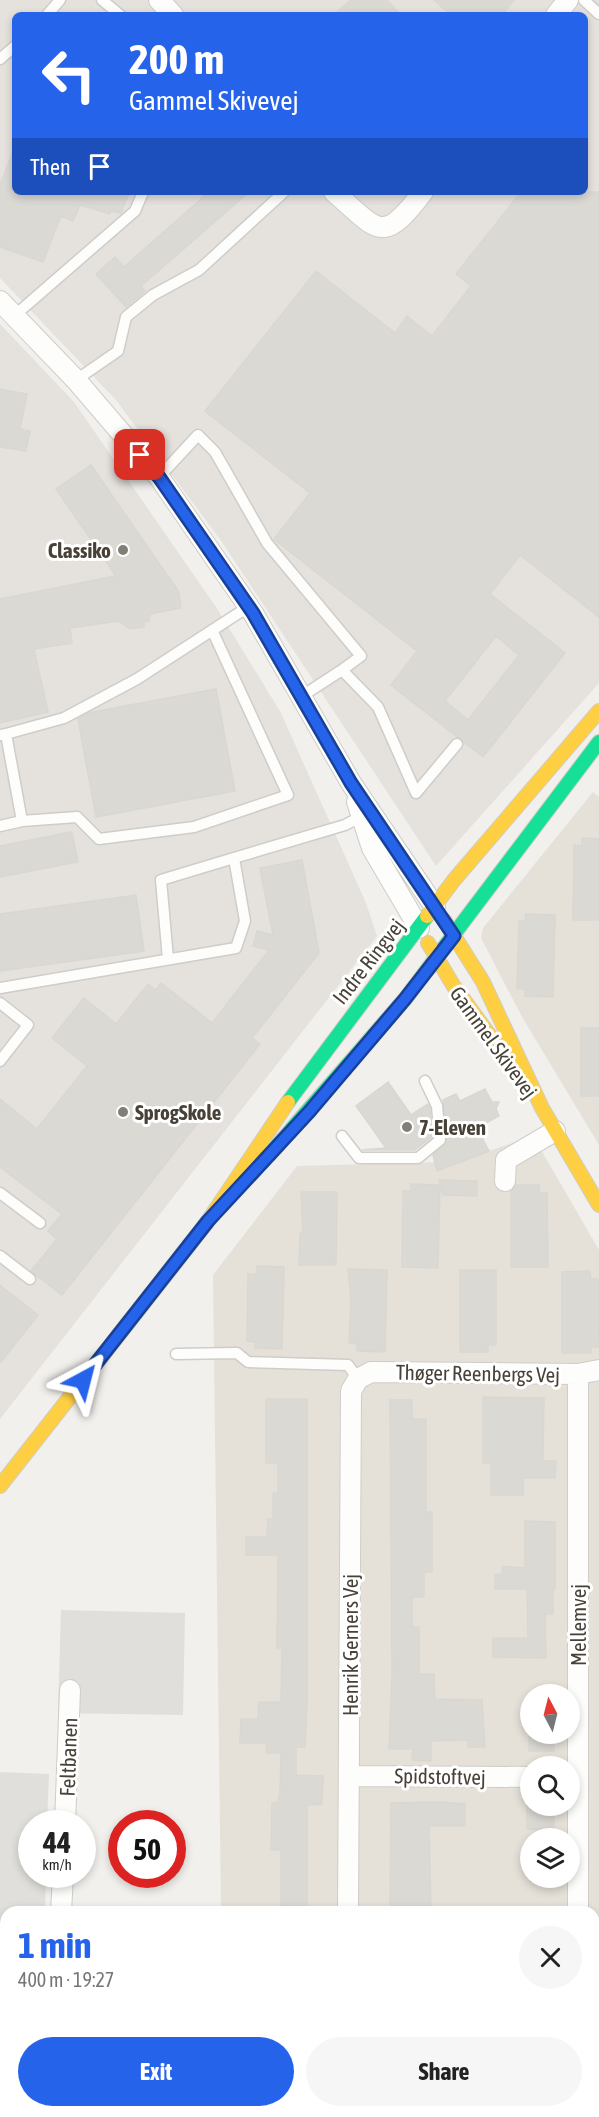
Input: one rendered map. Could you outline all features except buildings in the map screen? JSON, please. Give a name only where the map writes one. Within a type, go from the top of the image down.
[{"type":"main road","name":"Indre Ringvej","points":[[0,1486],[208,1221],[291,1098],[467,864],[599,711]]},
{"type":"main road","name":"Indre Ringvej","points":[[208,1221],[309,1112],[437,958],[599,742]]},
{"type":"main road","name":"Gammel Skivevej","points":[[435,907],[483,982],[542,1108],[599,1205]]},
{"type":"main road","name":"Gammel Skivevej","points":[[419,928],[453,985],[542,1108]]},
{"type":"street","points":[[159,0],[170,12]]},
{"type":"street","points":[[558,12],[568,0]]},
{"type":"street","points":[[337,195],[373,226],[389,228],[401,221],[421,195]]},
{"type":"street","name":"Gammel Skivevej","points":[[0,301],[76,380],[159,477],[248,607],[302,696],[366,814],[435,907]]},
{"type":"street","name":"Gammel Skivevej","points":[[366,814],[372,848],[419,928]]},
{"type":"street","points":[[505,1181],[506,1160],[555,1131]]},
{"type":"street","name":"Thøger Reenbergs Vej","points":[[358,1379],[371,1372],[394,1371],[578,1374],[599,1370]]},
{"type":"street","name":"Mellemvej","points":[[574,1756],[578,1374]]},
{"type":"street","name":"Henrik Gerners Vej","points":[[348,1906],[351,1391],[358,1379]]},
{"type":"street","name":"Feltbanen","points":[[66,1810],[70,1690]]},
{"type":"street","name":"Spidstoftvej","points":[[350,1776],[520,1778]]},
{"type":"street","name":"Mellemvej","points":[[575,1816],[578,1906]]},
{"type":"street","points":[[61,1906],[62,1888]]},
{"type":"lane","points":[[50,12],[60,0]]},
{"type":"lane","points":[[102,0],[116,12]]},
{"type":"lane","points":[[584,0],[599,14]]},
{"type":"lane","points":[[0,59],[12,49]]},
{"type":"lane","points":[[14,316],[135,211],[142,195]]},
{"type":"lane","points":[[76,380],[118,351],[126,317],[153,295],[199,270],[281,195]]},
{"type":"lane","points":[[159,477],[198,435],[214,452],[267,543],[361,656],[302,696]]},
{"type":"lane","points":[[22,820],[3,734],[64,718],[137,679],[248,607]]},
{"type":"lane","points":[[0,826],[22,820],[77,817],[99,839],[194,827],[288,795],[212,630]]},
{"type":"lane","points":[[342,669],[378,707],[416,793],[457,744]]},
{"type":"lane","points":[[168,959],[161,880],[345,825],[366,814]]},
{"type":"lane","points":[[0,988],[236,948],[245,921],[234,858]]},
{"type":"lane","points":[[0,1004],[28,1025],[0,1061]]},
{"type":"lane","points":[[342,1136],[359,1158],[418,1158],[440,1140],[437,1106],[425,1081]]},
{"type":"lane","points":[[0,1193],[40,1223]]},
{"type":"lane","points":[[0,1256],[30,1279]]},
{"type":"lane","points":[[176,1354],[237,1353],[248,1362],[348,1365],[358,1379]]},
{"type":"shaded area","points":[[0,0],[599,0],[599,683],[436,866],[222,542],[116,400],[0,278]]},
{"type":"shaded area","points":[[0,324],[74,402],[218,610],[281,713],[366,903],[377,936],[0,1419]]},
{"type":"shaded area","points":[[593,792],[599,797],[599,1145],[522,1017],[481,938],[483,928]]},
{"type":"shaded area","points":[[533,1136],[599,1250],[599,1906],[221,1906],[213,1275],[297,1166],[445,1162],[471,1157]]},
{"type":"shaded area","points":[[61,1610],[185,1613],[183,1715],[58,1713]]},
{"type":"shaded area","points":[[0,1772],[49,1774],[48,1810],[18,1810],[18,1888],[46,1888],[45,1906],[0,1906]]},
{"type":"traffic: fast","points":[[269,1155],[405,999],[599,742]]},
{"type":"traffic: fast","points":[[288,1102],[427,916]]},
{"type":"traffic: slow","points":[[427,916],[454,880],[599,711]]},
{"type":"traffic: slow","points":[[444,920],[483,982],[542,1108],[599,1205]]},
{"type":"traffic: slow","points":[[428,943],[453,985],[501,1051]]},
{"type":"traffic: slow","points":[[0,1486],[208,1221],[288,1102]]},
{"type":"place","name":"Classiko","points":[[123,550]]},
{"type":"place","name":"SprogSkole","points":[[123,1112]]},
{"type":"place","name":"7-Eleven","points":[[407,1127]]},
{"type":"route","points":[[83,1380],[208,1221],[309,1112],[405,999],[454,936],[412,869],[351,783],[253,613],[159,477],[140,455]]}]
